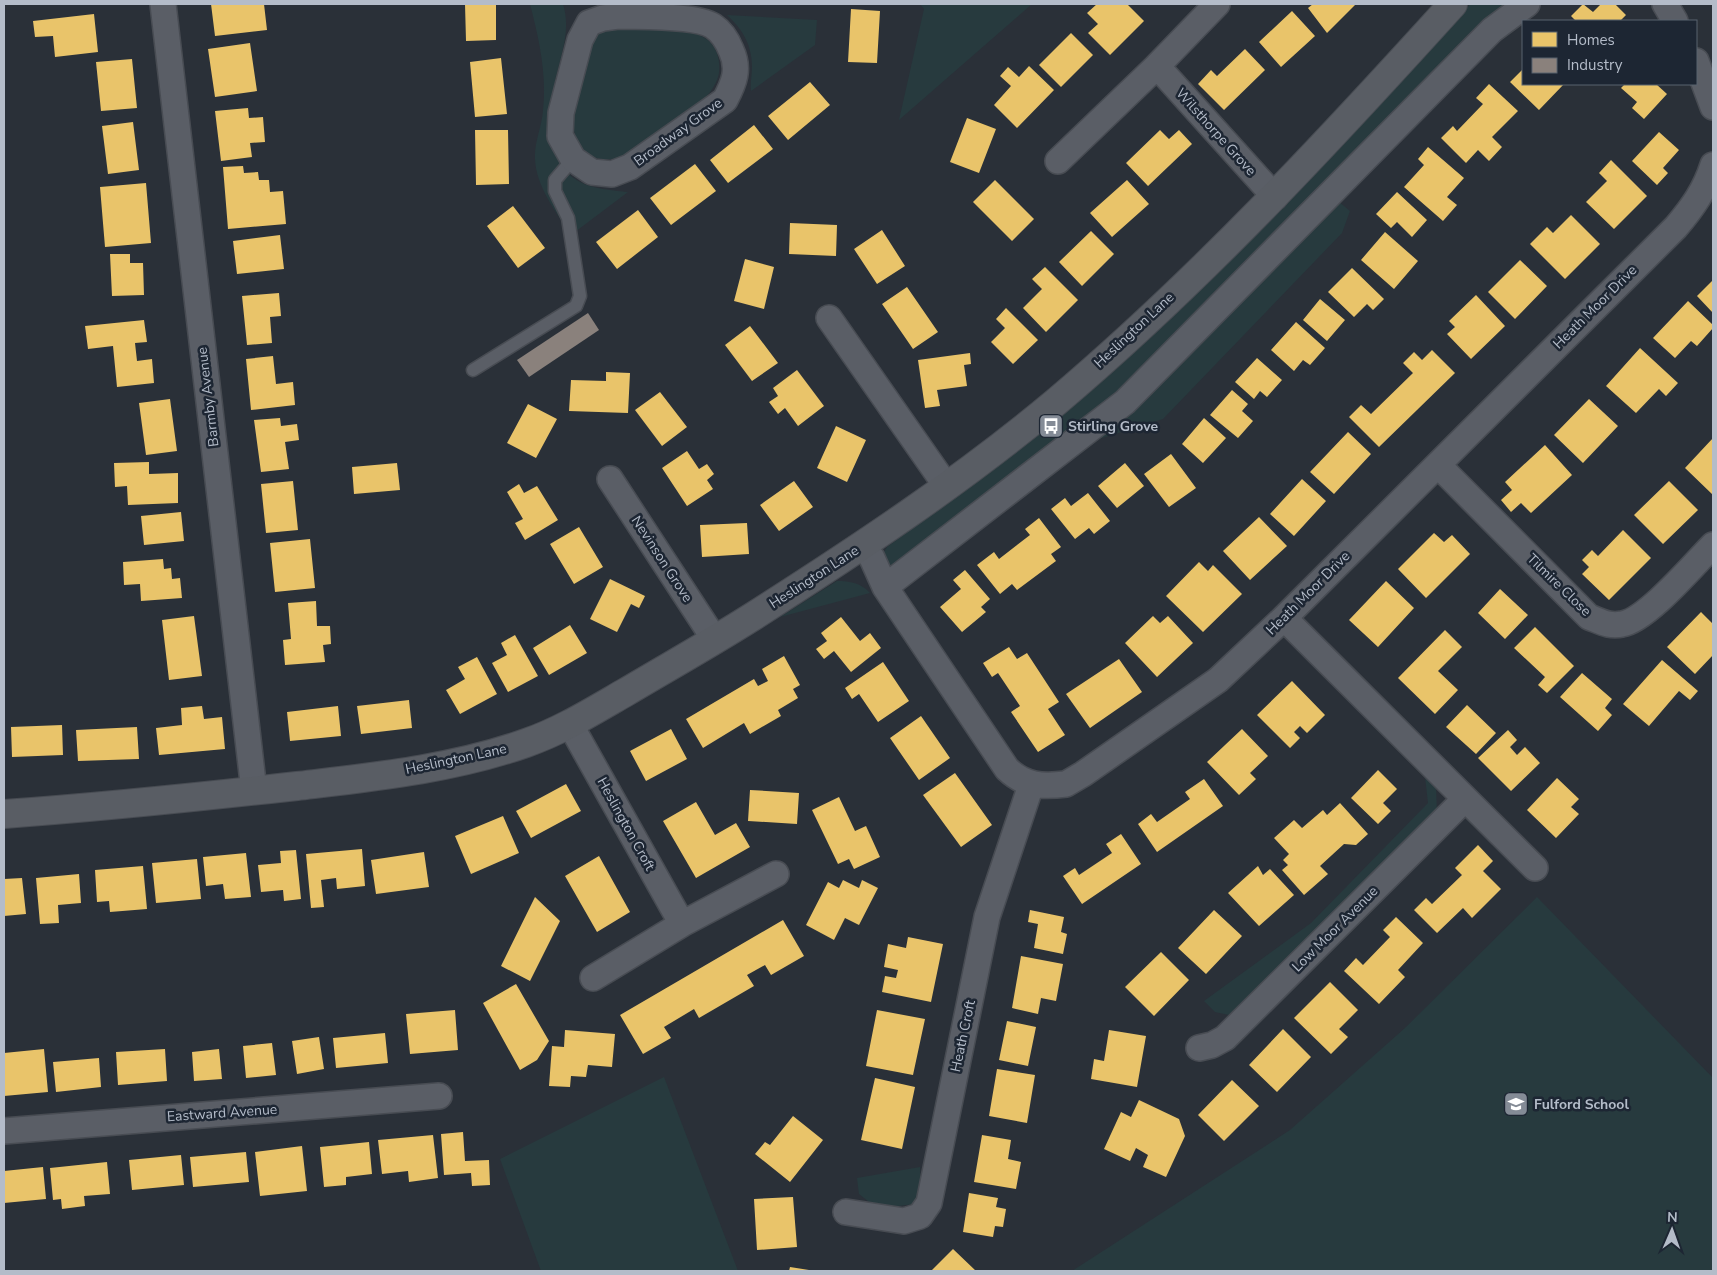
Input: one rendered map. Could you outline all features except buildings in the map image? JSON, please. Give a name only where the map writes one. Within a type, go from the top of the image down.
[{"type":"street","name":"Barmby Avenue","points":[[163,4],[254,791]]},
{"type":"street","points":[[1058,160],[1157,66],[1217,4]]},
{"type":"street","name":"Heslington Lane","points":[[4,814],[112,806],[254,791],[441,765],[527,743],[570,724],[715,640],[858,549],[947,487],[1055,402],[1156,311],[1275,197],[1452,4]]},
{"type":"street","points":[[886,588],[1125,402],[1492,30],[1527,4]]},
{"type":"street","points":[[1665,4],[1674,20]]},
{"type":"street","name":"Broadway Grove","points":[[584,13],[603,18],[618,16],[690,20],[712,26],[726,38],[737,62],[734,84],[725,100],[630,167],[612,174],[592,172],[573,159],[560,136],[561,113],[580,40],[584,13]]},
{"type":"street","points":[[1697,64],[1713,107]]},
{"type":"street","name":"Wilsthorpe Grove","points":[[1157,66],[1275,197]]},
{"type":"street","name":"Heath Moor Drive","points":[[858,549],[876,566],[886,588],[1007,769],[1018,778],[1031,784],[1048,786],[1066,784],[1201,694],[1284,618],[1676,227],[1692,208],[1706,185],[1713,165]]},
{"type":"street","points":[[829,318],[947,487]]},
{"type":"street","name":"Tilmire Close","points":[[1438,465],[1589,616],[1606,624],[1621,625],[1634,620],[1648,610],[1713,544]]},
{"type":"street","name":"Nevinson Grove","points":[[610,479],[715,640]]},
{"type":"street","points":[[1284,618],[1535,868]]},
{"type":"street","name":"Heslington Croft","points":[[570,724],[682,924]]},
{"type":"street","name":"Heath Croft","points":[[846,1212],[904,1221],[920,1216],[929,1203],[987,917],[1031,784]]},
{"type":"street","name":"Low Moor Avenue","points":[[1199,1048],[1212,1045],[1224,1038],[1465,799]]},
{"type":"street","points":[[593,978],[682,924],[776,874]]},
{"type":"street","name":"Eastward Avenue","points":[[4,1131],[440,1096]]},
{"type":"lane","points":[[473,370],[576,306],[580,296],[568,218],[555,191],[555,180],[573,159]]},
{"type":"green space","points":[[530,4],[563,4],[565,15],[564,45],[554,87],[551,110],[551,135],[558,158],[564,169],[578,181],[599,188],[628,192],[571,235],[543,190],[536,169],[535,153],[542,116],[544,83],[539,43]]},
{"type":"green space","points":[[920,4],[1032,4],[899,120],[924,9]]},
{"type":"green space","points":[[1470,4],[1510,4],[1129,388],[895,566],[885,563],[884,552],[887,547],[997,466],[1052,421],[1327,158],[1451,27]]},
{"type":"green space","points":[[727,15],[817,20],[815,45],[751,91],[752,59],[746,38]]},
{"type":"green space","points":[[613,27],[676,29],[700,35],[709,41],[715,49],[719,59],[719,75],[708,95],[695,107],[639,149],[621,157],[608,159],[598,158],[582,148],[574,129],[573,118],[577,90],[592,41],[599,34]]},
{"type":"green space","points":[[1339,202],[1350,211],[1342,233],[1163,419],[1099,439],[1159,385]]},
{"type":"green space","points":[[837,581],[855,583],[870,593],[780,617]]},
{"type":"green space","points":[[1425,777],[1436,787],[1437,814],[1250,999],[1229,1015],[1215,1012],[1204,1001],[1311,923],[1428,803]]},
{"type":"green space","name":"Fulford School","points":[[1537,897],[1713,1078],[1713,1271],[1072,1271],[1290,1130],[1405,1028]]},
{"type":"green space","points":[[664,1077],[738,1271],[541,1271],[500,1159]]},
{"type":"green space","points":[[920,1167],[921,1192],[915,1204],[898,1206],[873,1205],[859,1194],[857,1178]]},
{"type":"place","name":"Stirling Grove","points":[[1051,426]]},
{"type":"place","name":"Fulford School","points":[[1516,1104]]}]
